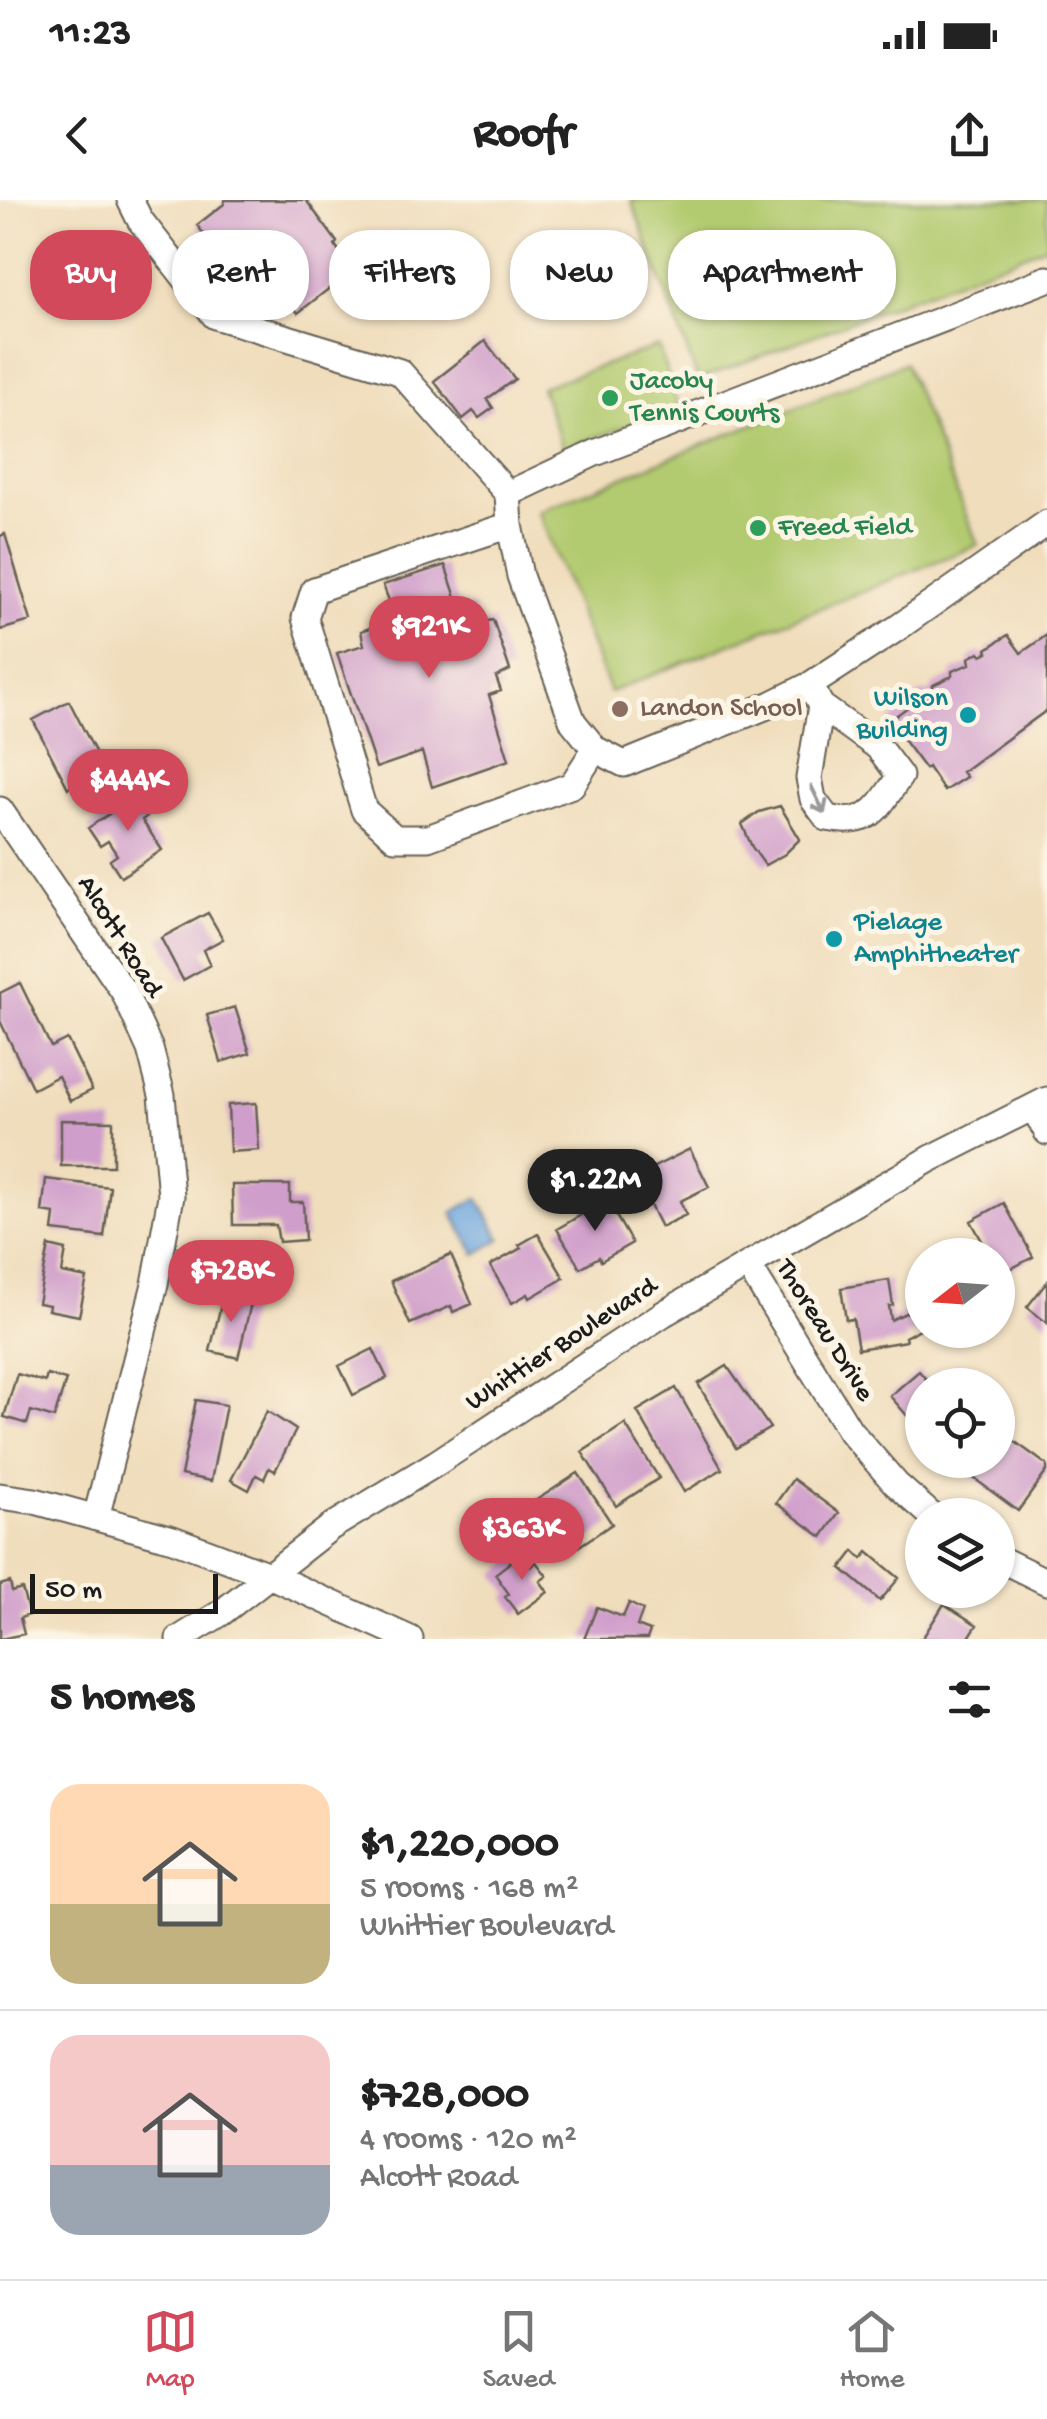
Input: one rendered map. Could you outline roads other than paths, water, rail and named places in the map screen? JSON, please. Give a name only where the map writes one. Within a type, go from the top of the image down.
[{"type":"street","points":[[130,200],[140,220],[215,316],[400,372],[508,494],[520,576],[573,722],[595,748],[624,764],[772,704],[816,696],[896,629],[1047,523]]},
{"type":"street","points":[[508,494],[594,453],[1047,280]]},
{"type":"street","points":[[510,525],[314,590],[305,618],[364,810],[396,838],[428,838],[572,785],[595,748]]},
{"type":"street","points":[[816,696],[878,747],[900,776],[875,811],[850,823],[828,818],[813,799],[809,778],[816,696]]},
{"type":"street","name":"Alcott Road","points":[[0,810],[124,992],[150,1049],[162,1095],[172,1196],[155,1284],[96,1518]]},
{"type":"street","points":[[1040,1104],[1047,1132]]},
{"type":"street","name":"Whittier Boulevard","points":[[179,1639],[221,1613],[331,1527],[435,1464],[663,1314],[930,1159],[1040,1104]]},
{"type":"street","name":"Thoreau Drive","points":[[748,1264],[850,1431],[912,1498]]},
{"type":"street","points":[[0,1496],[35,1501],[173,1539],[269,1575],[410,1639]]},
{"type":"street","points":[[1015,1566],[1047,1582]]},
{"type":"water","points":[[478,1198],[501,1239],[476,1254],[452,1213]]},
{"type":"place","name":"Jacoby Tennis Courts","points":[[610,398]]},
{"type":"place","name":"Freed Field","points":[[758,528]]},
{"type":"place","name":"Landon School","points":[[620,709]]},
{"type":"place","name":"Wilson Building","points":[[968,715]]},
{"type":"place","name":"Pielage Amphitheater","points":[[834,939]]}]
